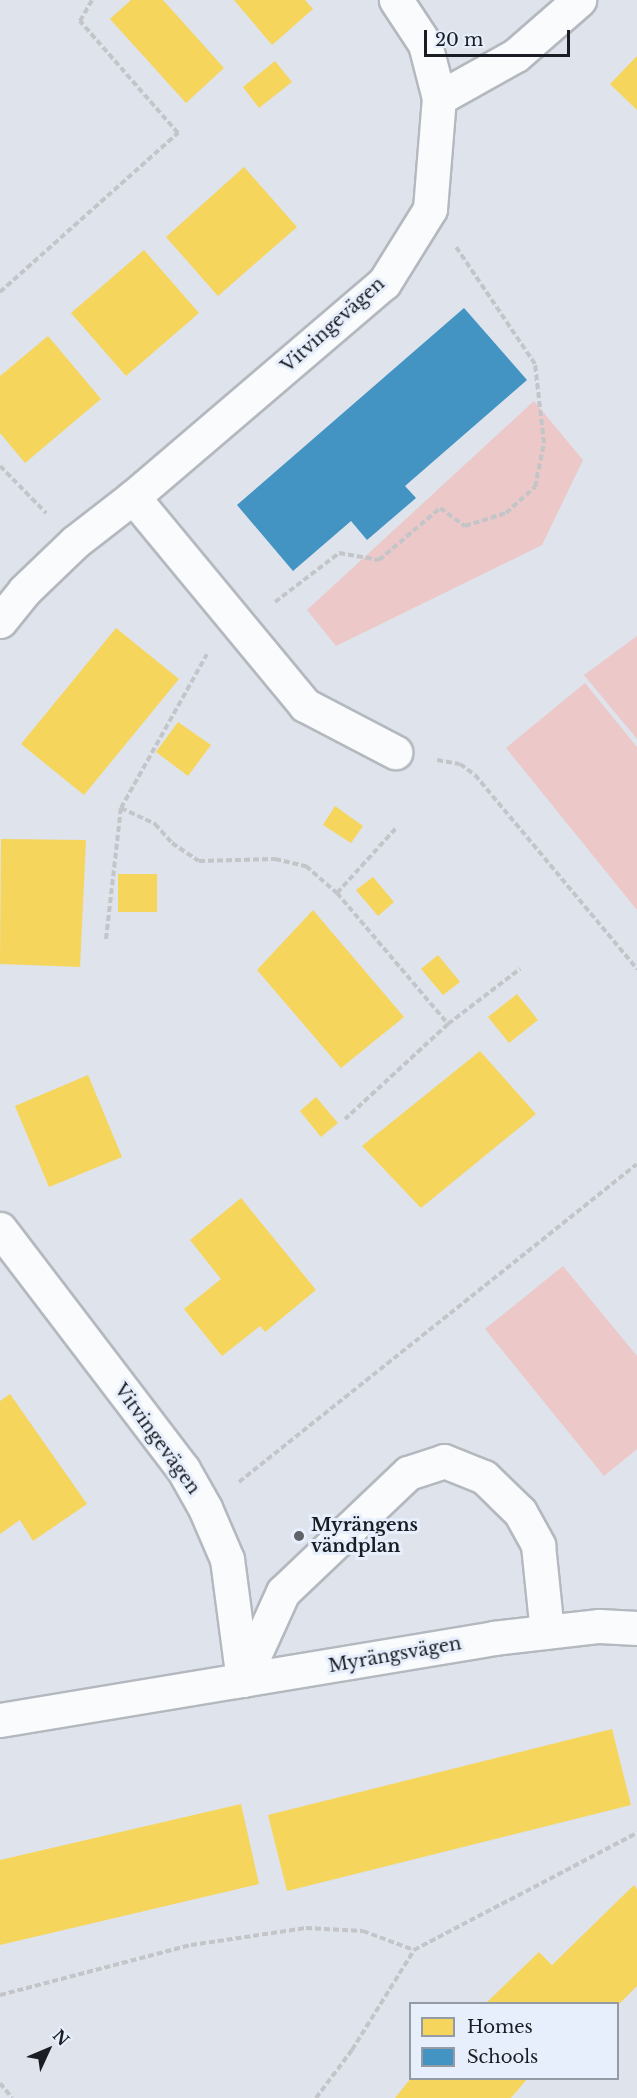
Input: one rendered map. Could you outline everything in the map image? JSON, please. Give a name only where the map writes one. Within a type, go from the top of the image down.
[{"type":"street","name":"Vitvingevägen","points":[[0,621],[24,591],[75,542],[133,497],[384,283],[430,208],[439,98],[425,44],[396,0]]},
{"type":"street","points":[[439,98],[516,55],[579,0]]},
{"type":"street","points":[[133,497],[237,619],[305,705],[395,752]]},
{"type":"street","name":"Vitvingevägen","points":[[0,1229],[183,1469],[205,1508],[227,1559],[243,1680]]},
{"type":"street","points":[[243,1680],[282,1592],[408,1473],[444,1461],[484,1477],[520,1512],[538,1545],[547,1632]]},
{"type":"street","name":"Myrängsvägen","points":[[0,1719],[547,1632],[598,1626],[637,1628]]},
{"type":"path","points":[[0,292],[178,133],[80,21],[92,0]]},
{"type":"path","points":[[106,939],[121,808],[237,619],[339,553],[379,560],[440,508],[465,526],[506,513],[536,488],[544,443],[535,364],[430,208]]},
{"type":"path","points":[[0,466],[75,542]]},
{"type":"path","points":[[395,752],[460,764],[475,775],[637,969]]},
{"type":"path","points":[[121,808],[155,824],[172,843],[198,861],[275,859],[306,866],[337,893],[448,1024]]},
{"type":"path","points":[[337,893],[397,827]]},
{"type":"path","points":[[345,1119],[448,1024],[520,969]]},
{"type":"path","points":[[205,1508],[637,1164]]},
{"type":"path","points":[[316,2098],[352,2050],[414,1950],[637,1833]]},
{"type":"path","points":[[0,1995],[191,1945],[306,1928],[363,1931],[414,1950]]},
{"type":"path","points":[[0,2083],[12,2098]]},
{"type":"shaded area","points":[[534,401],[583,460],[542,545],[336,646],[307,610]]},
{"type":"shaded area","points":[[637,636],[637,739],[584,675]]},
{"type":"shaded area","points":[[585,683],[637,747],[637,910],[506,748]]},
{"type":"shaded area","points":[[563,1266],[637,1356],[637,1449],[604,1476],[485,1329]]},
{"type":"building: Homes","points":[[131,0],[163,0],[224,68],[186,103],[110,19]]},
{"type":"building: Homes","points":[[234,0],[305,0],[313,9],[272,45]]},
{"type":"building: Homes","points":[[637,56],[637,110],[610,84]]},
{"type":"building: Homes","points":[[275,61],[292,82],[259,108],[243,87]]},
{"type":"building: Homes","points":[[244,167],[297,227],[218,296],[166,237]]},
{"type":"building: Homes","points":[[144,250],[199,313],[126,376],[71,313]]},
{"type":"building: Homes","points":[[48,336],[101,399],[25,463],[0,433],[0,376]]},
{"type":"building: Homes","points":[[116,628],[179,679],[84,795],[21,744]]},
{"type":"building: Homes","points":[[178,722],[211,745],[188,776],[156,752]]},
{"type":"building: Homes","points":[[335,806],[363,826],[351,843],[323,825]]},
{"type":"building: Homes","points":[[1,839],[86,840],[80,967],[0,964]]},
{"type":"building: Homes","points":[[118,874],[157,874],[157,912],[118,912]]},
{"type":"building: Homes","points":[[373,877],[394,902],[378,916],[356,890]]},
{"type":"building: Homes","points":[[313,910],[404,1017],[341,1068],[257,970]]},
{"type":"building: Homes","points":[[438,955],[460,982],[443,995],[421,969]]},
{"type":"building: Homes","points":[[517,994],[538,1020],[509,1043],[488,1017]]},
{"type":"building: Homes","points":[[480,1051],[536,1114],[421,1208],[362,1146]]},
{"type":"building: Homes","points":[[88,1075],[122,1157],[49,1187],[15,1106]]},
{"type":"building: Homes","points":[[316,1097],[338,1123],[321,1137],[300,1111]]},
{"type":"building: Homes","points":[[241,1198],[316,1290],[265,1332],[260,1326],[222,1356],[184,1309],[221,1279],[190,1240]]},
{"type":"building: Homes","points":[[10,1394],[87,1504],[33,1541],[20,1520],[0,1534],[0,1401]]},
{"type":"building: Homes","points":[[612,1729],[631,1805],[287,1891],[268,1815]]},
{"type":"building: Homes","points":[[241,1804],[259,1884],[0,1945],[0,1860]]},
{"type":"building: Homes","points":[[634,1885],[637,1889],[637,1986],[619,2004],[619,2002],[487,2002],[539,1952],[552,1965]]},
{"type":"building: Homes","points":[[409,2080],[526,2080],[511,2098],[395,2098]]},
{"type":"building: Schools","points":[[464,308],[527,380],[405,486],[416,498],[367,540],[351,521],[293,571],[237,505]]},
{"type":"place","name":"Myrängens vändplan","points":[[299,1536]]}]
